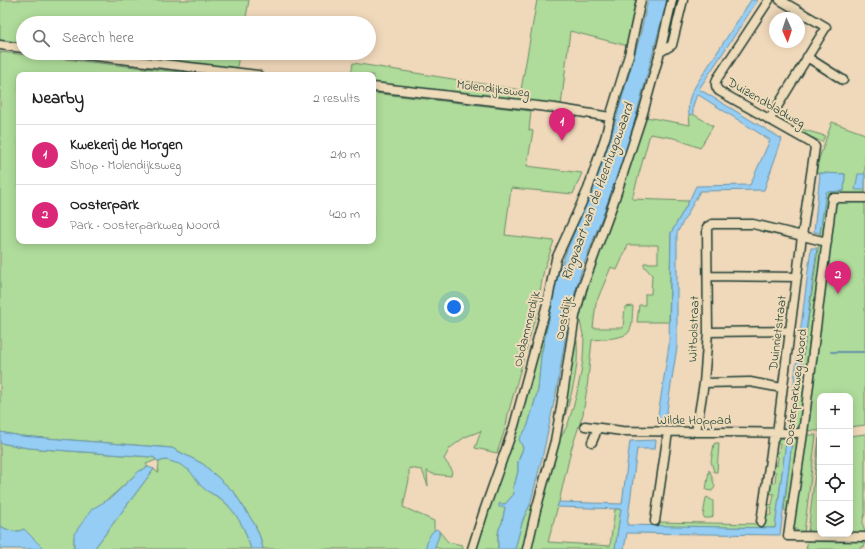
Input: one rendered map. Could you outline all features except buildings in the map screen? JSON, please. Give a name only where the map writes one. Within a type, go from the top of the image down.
[{"type":"street","name":"Obdammerdijk","points":[[472,549],[514,426],[547,304],[556,259],[588,190],[606,135],[629,55],[641,0]]},
{"type":"street","name":"Oostdijk","points":[[527,549],[555,440],[577,309],[582,289],[613,204],[643,113],[660,52],[672,0]]},
{"type":"street","points":[[660,52],[672,45],[683,0]]},
{"type":"street","name":"Duizendbladweg","points":[[769,0],[715,84],[718,91],[816,147],[802,236]]},
{"type":"street","points":[[769,120],[826,27],[780,0]]},
{"type":"street","points":[[0,45],[16,47]]},
{"type":"street","points":[[807,56],[843,80]]},
{"type":"street","points":[[129,60],[232,72]]},
{"type":"street","name":"Molendijksweg","points":[[376,88],[555,108],[610,117]]},
{"type":"street","name":"Oosterparkweg Noord","points":[[865,198],[832,198],[803,433],[788,536],[865,537]]},
{"type":"street","name":"Witbolstraat","points":[[696,432],[704,383],[708,332],[707,227],[712,224],[753,224],[802,236]]},
{"type":"street","points":[[802,236],[827,242]]},
{"type":"street","name":"Duinrietstraat","points":[[761,522],[772,439],[777,433],[802,236]]},
{"type":"street","points":[[708,276],[797,277]]},
{"type":"street","points":[[708,332],[790,332]]},
{"type":"street","points":[[704,383],[750,382],[782,388]]},
{"type":"street","name":"Wilde Hoppad","points":[[585,426],[622,431],[803,433]]},
{"type":"street","points":[[592,442],[597,428]]},
{"type":"street","points":[[655,521],[668,432]]},
{"type":"green space","points":[[0,0],[249,0],[246,16],[16,16],[16,43],[0,42]]},
{"type":"green space","points":[[537,0],[639,0],[628,46],[570,31],[561,106],[376,84],[376,72],[352,72],[353,63],[521,90]]},
{"type":"green space","points":[[0,52],[16,54],[16,60],[72,60],[180,72],[16,72],[16,244],[376,244],[376,93],[531,111],[529,130],[533,131],[527,166],[582,173],[573,194],[511,188],[505,235],[554,241],[544,269],[536,314],[506,426],[497,453],[475,448],[481,431],[465,437],[450,448],[444,459],[452,470],[451,476],[433,474],[427,471],[428,486],[422,470],[409,468],[409,480],[403,507],[434,521],[435,530],[431,534],[425,549],[263,549],[255,525],[234,492],[203,464],[172,448],[21,436],[0,432]]},
{"type":"green space","points":[[167,60],[238,60],[237,68]]},
{"type":"green space","points":[[693,114],[713,126],[700,148],[674,138],[650,134],[632,199],[689,201],[671,233],[669,322],[637,322],[639,305],[645,305],[645,294],[651,294],[652,275],[644,266],[644,263],[658,263],[658,245],[628,245],[617,270],[611,267],[596,303],[593,328],[623,328],[625,307],[633,306],[631,326],[629,332],[622,336],[592,340],[583,414],[571,450],[548,542],[610,546],[615,509],[621,509],[615,549],[530,549],[558,443],[568,424],[576,397],[583,359],[584,339],[579,317],[589,283],[646,117],[690,125],[689,115]]},
{"type":"green space","points":[[832,122],[865,134],[865,425],[853,427],[853,393],[817,393],[817,431],[793,430],[826,191],[844,191],[845,174],[816,173],[819,159]]},
{"type":"green space","points":[[798,128],[825,136],[822,142],[797,131]]},
{"type":"green space","points":[[549,318],[541,356],[538,390],[528,425],[520,441],[523,448],[518,462],[518,471],[513,487],[514,494],[505,504],[499,504],[505,507],[498,535],[498,549],[476,549],[501,469],[513,442]]},
{"type":"green space","points":[[575,327],[577,358],[575,379],[561,429]]},
{"type":"green space","points":[[865,434],[865,514],[863,527],[865,534],[853,534],[853,436]]},
{"type":"green space","points":[[807,435],[816,435],[804,533],[799,533],[793,526]]},
{"type":"green space","points":[[780,436],[798,439],[789,512],[784,510],[792,442],[786,442],[775,528],[653,526],[653,522],[765,524],[766,515],[771,515],[772,508],[767,508],[767,504],[772,505],[774,494],[769,493],[770,483],[775,483],[776,472],[772,471],[773,465],[777,466],[778,457],[774,456],[774,452],[779,452],[780,443],[776,442]]},
{"type":"green space","points":[[0,443],[28,448],[151,457],[155,458],[156,460],[146,464],[148,467],[136,474],[105,501],[74,537],[74,549],[44,549],[24,529],[15,531],[0,526]]},
{"type":"green space","points":[[715,443],[719,443],[717,472],[714,472],[711,461]]},
{"type":"green space","points":[[817,455],[817,533],[808,533]]},
{"type":"green space","points":[[164,460],[178,463],[187,468],[205,489],[221,499],[232,509],[240,522],[251,549],[94,549],[154,469],[158,473],[159,462]]},
{"type":"green space","points":[[709,470],[715,487],[712,491],[706,490]]},
{"type":"green space","points":[[707,497],[713,501],[713,516],[711,518],[705,518],[703,516]]},
{"type":"green space","points":[[530,505],[533,506],[524,549],[515,549],[519,532]]},
{"type":"green space","points":[[439,531],[448,542],[462,545],[464,549],[441,549],[434,547],[439,536]]},
{"type":"green space","points":[[808,540],[865,540],[865,545],[860,549],[806,549]]},
{"type":"water","name":"Ringvaart van de Heerhugowaard","points":[[648,0],[667,0],[627,147],[581,272],[575,293],[569,316],[557,388],[543,454],[530,505],[523,519],[515,549],[498,549],[499,529],[502,523],[505,507],[499,507],[499,504],[505,504],[514,494],[513,487],[518,471],[518,462],[523,448],[519,439],[528,425],[538,390],[541,356],[554,288],[560,268],[590,195],[609,143],[640,36]]},
{"type":"water","points":[[751,0],[758,0],[699,89],[782,139],[764,190],[700,191],[677,233],[677,347],[665,423],[657,422],[669,345],[671,233],[696,186],[750,185],[770,140],[697,94],[693,106],[693,114],[689,115],[688,110],[691,95],[694,89]]},
{"type":"water","points":[[820,173],[845,174],[844,191],[826,192],[820,233],[814,232]]},
{"type":"water","points":[[858,174],[865,174],[865,190],[855,190]]},
{"type":"water","points":[[811,248],[817,248],[794,422],[789,421]]},
{"type":"water","points":[[0,432],[21,436],[172,448],[203,464],[234,492],[255,525],[263,549],[251,549],[244,529],[236,515],[227,504],[201,486],[189,470],[179,464],[166,460],[159,462],[155,458],[151,457],[28,448],[0,443]]},
{"type":"water","points":[[788,439],[792,442],[780,535],[627,533],[624,549],[615,549],[621,509],[557,507],[559,502],[622,504],[630,441],[656,440],[655,449],[637,449],[627,525],[775,528],[786,441],[788,442]]},
{"type":"water","points":[[148,467],[154,469],[94,549],[74,549],[74,534],[92,509],[111,498],[139,471]]},
{"type":"water","points":[[0,526],[15,531],[24,529],[44,549],[0,549]]},
{"type":"water","points":[[437,529],[439,531],[439,536],[434,549],[425,549],[430,534]]},
{"type":"waterway","points":[[831,352],[865,352]]},
{"type":"place","name":"Kwekerij de Morgen","points":[[562,141]]},
{"type":"place","name":"Oosterpark","points":[[838,294]]}]
